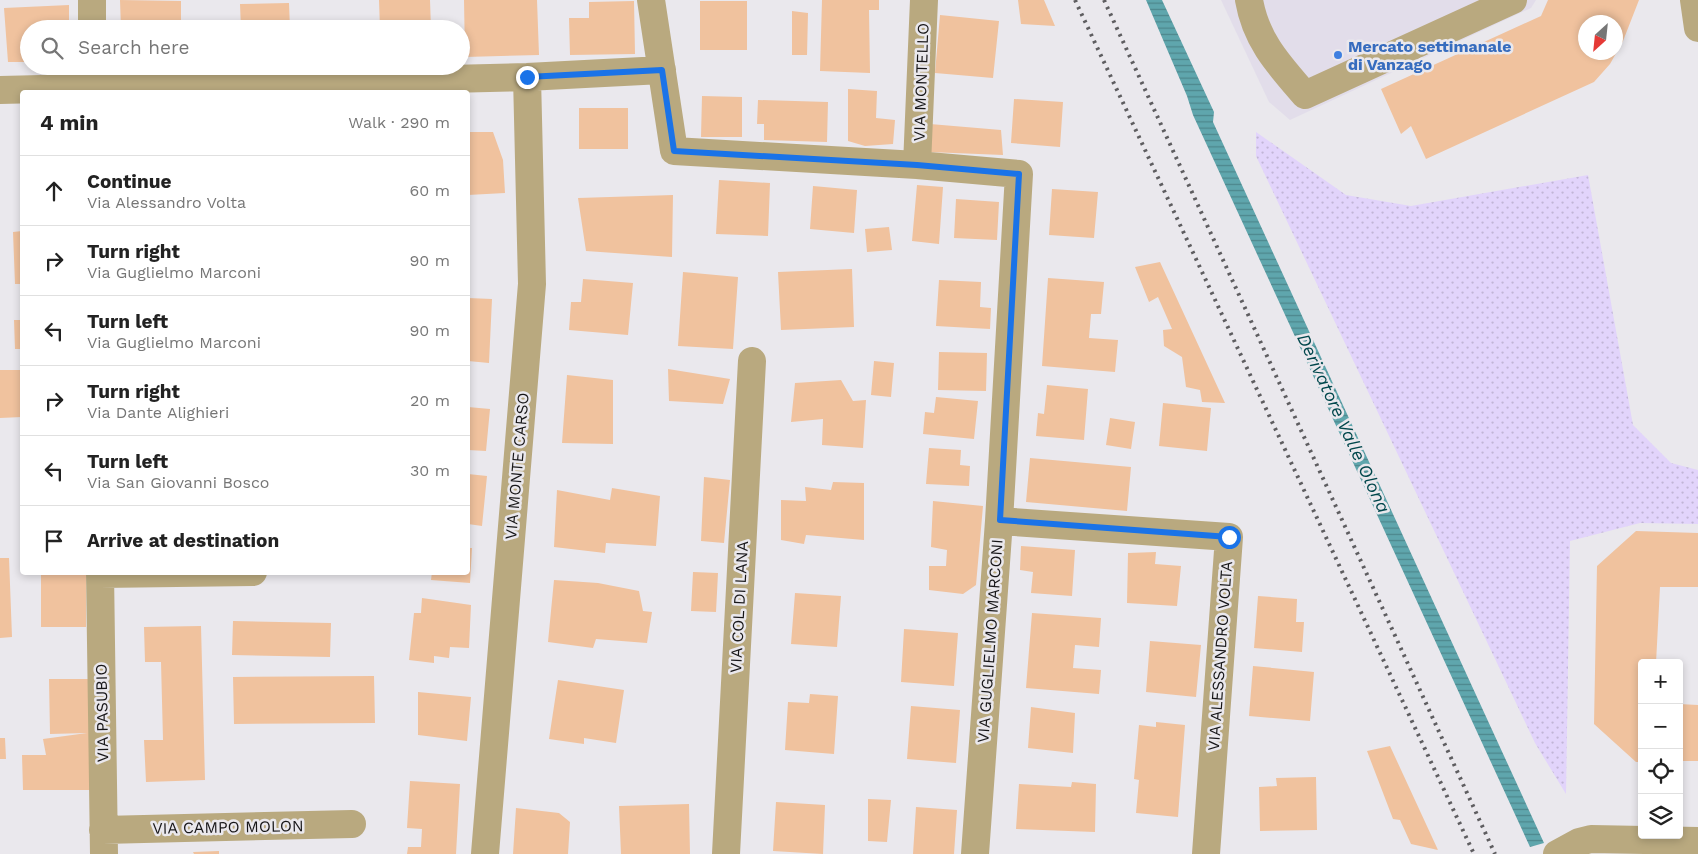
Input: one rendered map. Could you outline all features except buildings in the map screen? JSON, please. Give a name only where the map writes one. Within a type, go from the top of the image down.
[{"type":"street","points":[[92,0],[92,20]]},
{"type":"street","points":[[0,90],[93,82],[527,77],[662,70],[651,0]]},
{"type":"street","name":"VIA MONTELLO","points":[[917,165],[924,0]]},
{"type":"street","points":[[1249,0],[1252,17],[1270,54],[1306,95],[1513,0]]},
{"type":"street","points":[[1694,0],[1698,28]]},
{"type":"street","name":"VIA GUGLIELMO MARCONI","points":[[662,70],[674,151],[917,165],[1019,174],[1000,520],[975,854]]},
{"type":"street","name":"VIA MONTE CARSO","points":[[485,854],[532,284],[527,77]]},
{"type":"street","name":"VIA COL DI LANA","points":[[726,854],[752,361]]},
{"type":"street","name":"VIA ALESSANDRO VOLTA","points":[[1000,520],[1229,537],[1206,854]]},
{"type":"street","name":"VIA PASUBIO","points":[[100,575],[104,842]]},
{"type":"street","name":"VIA CAMPO MOLON","points":[[104,842],[352,824]]},
{"type":"street","points":[[1557,854],[1579,842],[1591,839],[1698,841]]},
{"type":"shaded area","name":"Mercato settimanale di Vanzago","points":[[1221,0],[1536,0],[1531,8],[1290,120],[1269,102]]},
{"type":"shaded area","points":[[1256,132],[1346,195],[1411,206],[1588,175],[1633,425],[1671,463],[1698,470],[1698,524],[1640,523],[1570,541],[1566,794],[1535,743],[1256,156]]},
{"type":"water","name":"Derivatore Valle Olona","points":[[1146,0],[1162,0],[1214,112],[1213,122],[1544,843],[1530,847],[1193,115],[1187,96]]},
{"type":"railway","points":[[1075,0],[1474,854]]},
{"type":"railway","points":[[1104,0],[1495,854]]},
{"type":"place","name":"Mercato settimanale di Vanzago","points":[[1338,55]]},
{"type":"route","points":[[527,77],[662,70],[674,151],[917,165],[1019,174],[1000,520],[1229,537]]}]
